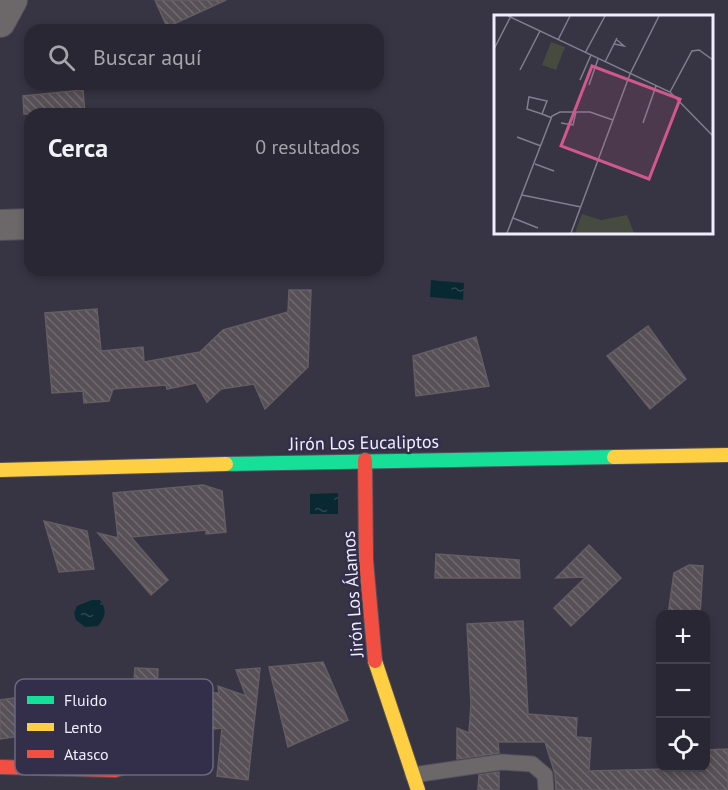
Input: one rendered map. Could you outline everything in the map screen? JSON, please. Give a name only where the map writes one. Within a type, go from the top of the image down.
[{"type":"street","points":[[0,22],[12,0]]},
{"type":"street","points":[[0,225],[24,224]]},
{"type":"street","name":"Jirón Los Eucaliptos","points":[[0,470],[365,460],[728,455]]},
{"type":"street","name":"Jirón Los Álamos","points":[[365,460],[366,560],[375,665],[418,790]]},
{"type":"street","points":[[0,767],[15,767]]},
{"type":"lane","points":[[413,775],[502,762],[532,764],[544,776],[546,790]]},
{"type":"water","points":[[431,280],[464,283],[463,300],[430,297]]},
{"type":"water","points":[[338,493],[338,514],[310,514],[310,494]]},
{"type":"water","points":[[92,600],[100,600],[105,610],[104,616],[98,626],[85,627],[76,620],[74,613],[77,606]]},
{"type":"building","points":[[155,0],[226,0],[174,24],[166,24]]},
{"type":"building","points":[[83,90],[84,108],[24,108],[24,114],[23,96]]},
{"type":"building","points":[[289,290],[311,290],[308,367],[265,409],[254,384],[221,389],[207,402],[196,383],[167,389],[166,385],[113,389],[109,401],[84,403],[83,391],[52,393],[45,313],[97,309],[101,351],[143,347],[144,362],[200,352],[223,330],[288,312]]},
{"type":"building","points":[[648,326],[686,379],[650,409],[607,356]]},
{"type":"building","points":[[476,337],[489,386],[416,396],[413,356]]},
{"type":"building","points":[[203,485],[222,491],[226,532],[206,534],[206,530],[131,537],[168,580],[151,595],[98,533],[118,538],[113,493]]},
{"type":"building","points":[[44,521],[87,531],[94,569],[59,572]]},
{"type":"building","points":[[589,545],[621,578],[571,626],[554,608],[586,577],[556,578]]},
{"type":"building","points":[[436,554],[519,560],[520,578],[435,578]]},
{"type":"building","points":[[689,565],[703,566],[700,610],[669,610],[674,573]]},
{"type":"building","points":[[523,621],[528,714],[577,718],[576,737],[591,738],[589,771],[656,769],[656,772],[710,772],[710,750],[728,749],[728,790],[556,790],[555,774],[545,742],[498,742],[499,753],[457,759],[457,728],[469,733],[471,704],[467,624]]},
{"type":"building","points":[[323,662],[348,720],[288,747],[269,667]]},
{"type":"building","points":[[135,668],[158,669],[158,679],[134,679]]},
{"type":"building","points":[[260,668],[248,780],[217,776],[222,728],[213,729],[213,693],[219,693],[218,686],[246,696],[236,670]]},
{"type":"building","points":[[15,698],[15,737],[0,739],[0,700]]},
{"type":"building","points":[[499,772],[499,790],[478,790],[479,775]]},
{"type":"traffic: fast","points":[[226,464],[614,457]]},
{"type":"traffic: slow","points":[[614,457],[728,455]]},
{"type":"traffic: slow","points":[[0,470],[226,464]]},
{"type":"traffic: slow","points":[[375,661],[418,790]]},
{"type":"traffic: jam","points":[[365,460],[366,560],[375,661]]},
{"type":"traffic: jam","points":[[0,767],[15,767]]}]
